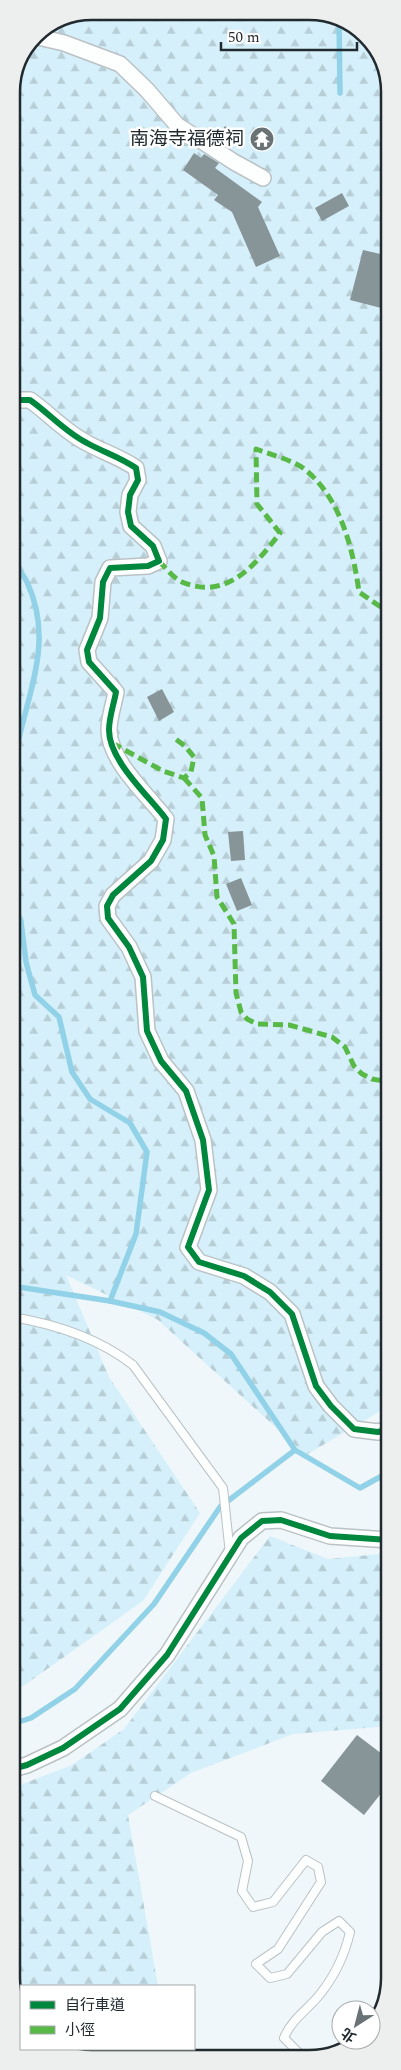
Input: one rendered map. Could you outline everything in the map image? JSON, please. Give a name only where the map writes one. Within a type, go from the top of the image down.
[{"type":"street","points":[[44,38],[64,43],[120,64],[147,90],[177,125],[234,162],[263,178]]},
{"type":"street","points":[[20,400],[30,400],[58,424],[86,443],[136,468],[138,480],[130,496],[128,512],[131,526],[153,546],[159,561],[148,566],[110,568],[103,582],[100,618],[87,650],[89,662],[116,692],[109,730],[112,743],[128,775],[154,802],[166,819],[163,840],[151,862],[113,895],[108,906],[108,918],[129,947],[143,977],[147,1031],[162,1061],[186,1091],[203,1140],[209,1190],[188,1247],[199,1262],[244,1276],[270,1292],[292,1314],[316,1386],[331,1406],[354,1429],[381,1431]]},
{"type":"street","points":[[20,1766],[63,1748],[120,1709],[167,1655],[241,1538],[262,1521],[282,1520],[330,1536],[381,1539]]},
{"type":"lane","points":[[20,1319],[44,1323],[72,1331],[121,1355],[132,1365],[223,1488],[230,1556]]},
{"type":"lane","points":[[155,1796],[241,1837],[248,1861],[242,1891],[253,1907],[273,1902],[306,1860],[318,1868],[320,1882],[278,1949],[256,1964],[270,1978],[287,1974],[322,1932],[339,1921],[350,1932],[346,1951],[322,1992],[289,2026],[284,2038],[296,2050]]},
{"type":"green space","points":[[78,21],[323,21],[341,27],[353,35],[366,48],[374,60],[381,92],[381,1411],[306,1455],[158,1320],[66,1275],[109,1377],[200,1513],[143,1601],[20,1688],[21,78],[32,52],[41,41],[52,32]]},
{"type":"green space","points":[[270,1536],[328,1559],[381,1554],[381,1727],[293,1734],[191,1773],[128,1815],[158,1985],[21,1985],[20,1785],[72,1765],[124,1729]]},
{"type":"building","points":[[225,126],[238,137],[230,148],[216,139]]},
{"type":"building","points":[[194,153],[201,158],[204,154],[219,163],[215,168],[262,202],[258,207],[280,256],[256,267],[232,212],[214,200],[218,195],[183,170]]},
{"type":"building","points":[[342,193],[349,206],[322,221],[315,208]]},
{"type":"building","points":[[363,250],[381,254],[381,308],[350,300]]},
{"type":"building","points":[[162,689],[174,712],[159,721],[147,697]]},
{"type":"building","points":[[243,831],[245,860],[231,861],[228,832]]},
{"type":"building","points":[[241,878],[252,905],[237,911],[226,884]]},
{"type":"building","points":[[357,1735],[381,1753],[381,1793],[364,1815],[321,1781]]},
{"type":"waterway","points":[[339,26],[340,93]]},
{"type":"waterway","points":[[20,570],[27,582],[35,605],[39,627],[39,649],[36,670],[20,735]]},
{"type":"waterway","points":[[20,919],[26,962],[35,995],[59,1017],[72,1072],[90,1099],[130,1123],[147,1152],[136,1234],[110,1301]]},
{"type":"waterway","points":[[20,1287],[110,1301],[160,1312],[204,1333],[231,1354],[295,1450],[360,1488],[381,1476]]},
{"type":"waterway","points":[[20,1721],[31,1718],[75,1689],[154,1604],[220,1507],[295,1450]]},
{"type":"marked path","points":[[159,561],[172,575],[182,582],[198,587],[213,587],[238,577],[260,557],[280,533],[257,504],[256,449],[303,468],[327,493],[343,524],[353,558],[359,592],[381,607]]},
{"type":"marked path","points":[[112,743],[163,771],[184,778],[191,772],[194,757],[185,746],[173,737]]},
{"type":"marked path","points":[[184,778],[202,798],[205,835],[214,856],[217,897],[234,924],[236,993],[241,1012],[247,1019],[257,1024],[289,1025],[332,1037],[345,1047],[354,1066],[362,1074],[381,1081]]},
{"type":"cycle path","points":[[20,400],[30,400],[79,439],[136,468],[138,480],[130,495],[128,512],[131,526],[153,546],[159,561],[148,566],[110,568],[103,582],[100,618],[87,650],[89,662],[116,692],[109,730],[116,754],[131,777],[166,819],[163,840],[151,861],[113,895],[107,906],[108,918],[129,947],[143,977],[147,1031],[161,1061],[186,1091],[203,1140],[209,1190],[188,1247],[199,1262],[244,1276],[270,1292],[292,1314],[316,1386],[331,1406],[354,1429],[381,1431]]},
{"type":"cycle path","points":[[20,1767],[63,1748],[120,1709],[167,1655],[241,1538],[262,1521],[281,1520],[330,1536],[381,1539]]},
{"type":"place","name":"南海寺福德祠","points":[[262,139]]}]
